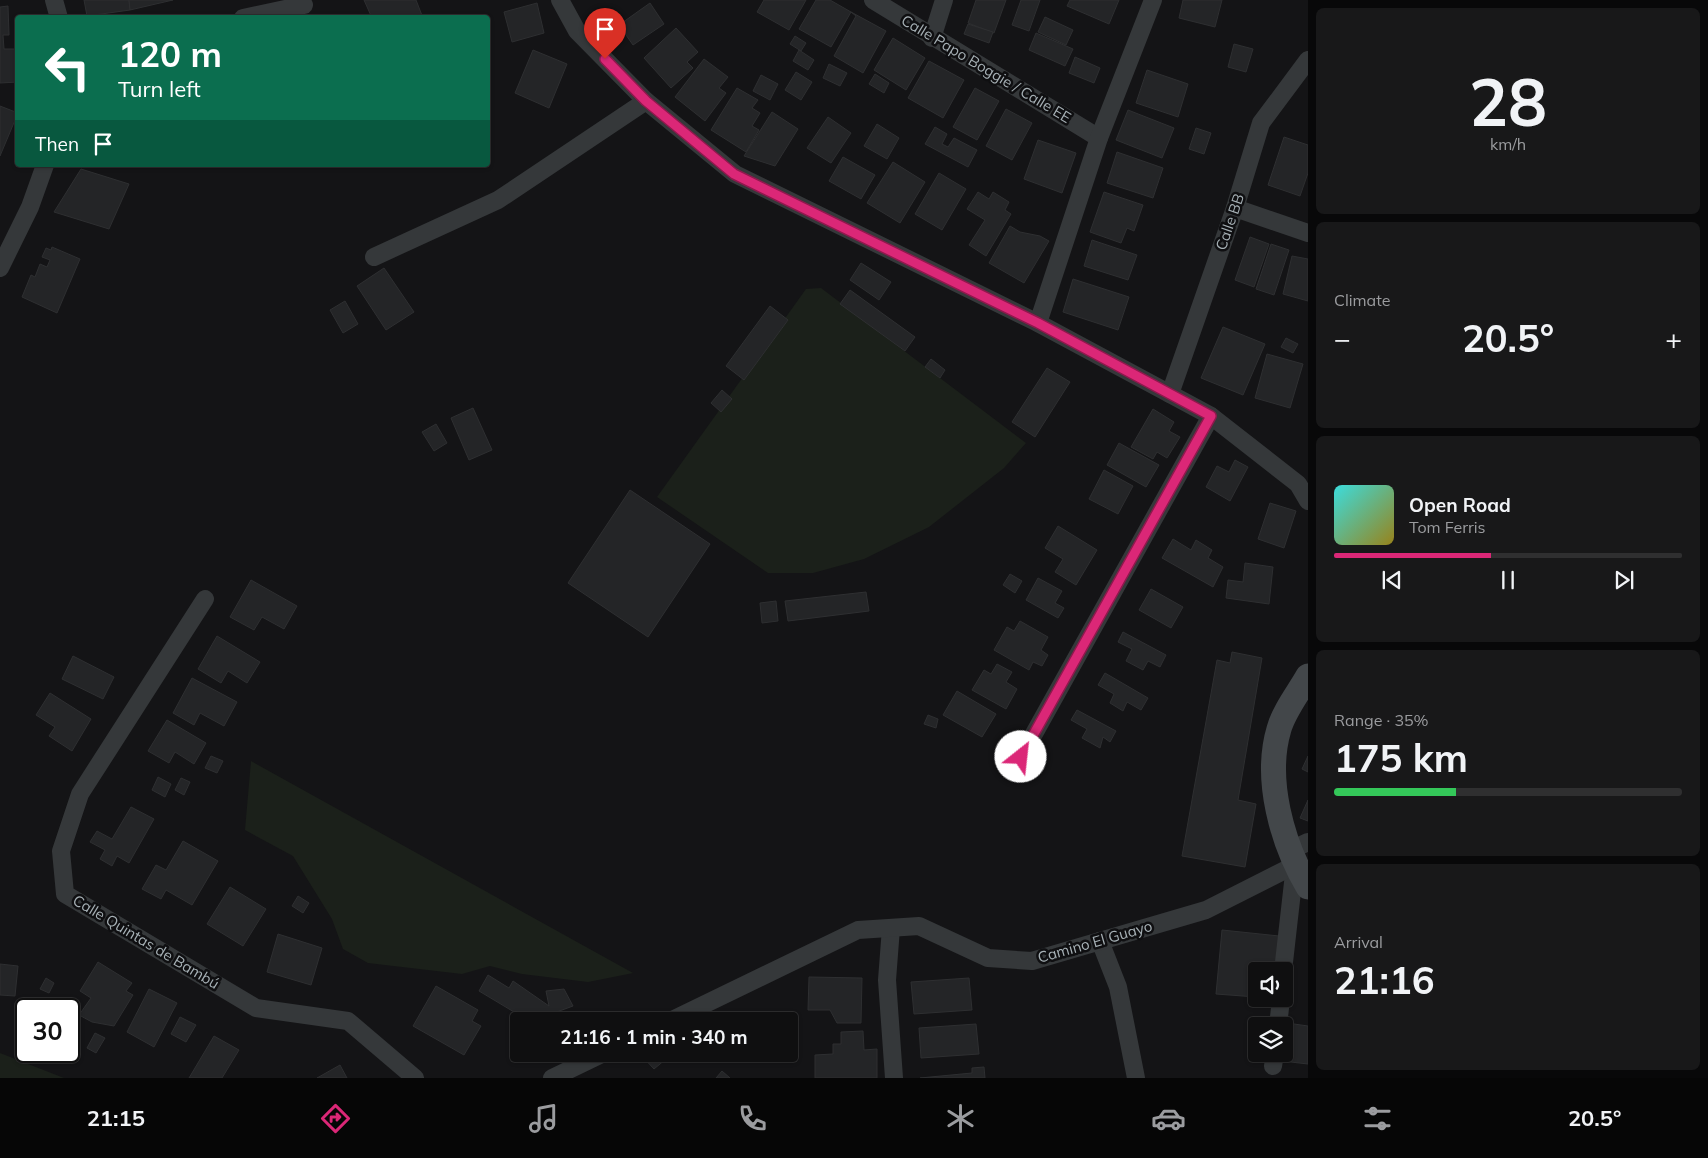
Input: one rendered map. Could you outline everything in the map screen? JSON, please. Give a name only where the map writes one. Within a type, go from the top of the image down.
[{"type":"street","points":[[54,0],[58,15]]},
{"type":"street","points":[[560,0],[577,31],[646,101],[734,174],[1038,323],[1211,416],[1298,484],[1308,501]]},
{"type":"street","name":"Calle Papo Boggie / Calle EE","points":[[873,0],[932,38],[1099,138]]},
{"type":"street","points":[[932,38],[944,0]]},
{"type":"street","points":[[1038,323],[1099,138],[1153,0]]},
{"type":"street","points":[[257,15],[304,5]]},
{"type":"street","name":"Calle BB","points":[[1170,394],[1235,208],[1261,123],[1308,60]]},
{"type":"street","points":[[374,257],[498,200],[646,101]]},
{"type":"street","points":[[0,268],[30,207],[44,167]]},
{"type":"street","points":[[1235,208],[1308,233]]},
{"type":"street","points":[[1021,757],[1211,416]]},
{"type":"street","name":"Calle Quintas de Bambú","points":[[205,599],[80,794],[61,851],[65,894],[256,1008],[348,1021],[415,1078]]},
{"type":"street","points":[[1308,676],[1279,729],[1272,779],[1308,887]]},
{"type":"street","points":[[1285,962],[1297,853]]},
{"type":"street","name":"Camino El Guayo","points":[[689,1012],[858,930],[919,926],[988,958],[1032,961],[1206,910],[1297,853]]},
{"type":"street","points":[[891,928],[887,980],[894,1078]]},
{"type":"street","points":[[1100,941],[1118,987],[1136,1078]]},
{"type":"street","points":[[552,1078],[585,1062]]},
{"type":"shaded area","points":[[821,288],[1026,443],[1004,468],[929,527],[864,559],[813,573],[768,573],[657,497],[806,289]]},
{"type":"shaded area","points":[[251,761],[633,973],[588,982],[522,974],[490,966],[462,974],[368,963],[343,949],[332,919],[293,856],[245,830]]},
{"type":"shaded area","points":[[0,1053],[15,1059],[15,1063],[26,1063],[64,1078],[0,1078]]},
{"type":"building","points":[[84,0],[129,0],[130,10],[87,15]]},
{"type":"building","points":[[129,0],[173,0],[130,10]]},
{"type":"building","points":[[364,0],[416,0],[422,15],[371,15]]},
{"type":"building","points":[[764,0],[806,0],[789,30],[757,12]]},
{"type":"building","points":[[816,0],[830,0],[851,12],[831,47],[799,29]]},
{"type":"building","points":[[976,0],[1006,0],[994,33],[968,23]]},
{"type":"building","points":[[1021,0],[1040,0],[1029,31],[1012,25]]},
{"type":"building","points":[[1070,0],[1119,0],[1109,24],[1067,6]]},
{"type":"building","points":[[1183,0],[1222,0],[1215,27],[1179,18]]},
{"type":"building","points":[[537,3],[544,33],[512,42],[504,12]]},
{"type":"building","points":[[650,3],[664,24],[633,45],[619,25]]},
{"type":"building","points":[[8,6],[9,35],[3,35],[4,49],[15,49],[15,82],[0,83],[0,7]]},
{"type":"building","points":[[851,12],[886,31],[863,73],[834,56],[856,16]]},
{"type":"building","points":[[1045,17],[1073,30],[1066,45],[1038,32]]},
{"type":"building","points":[[968,24],[993,32],[989,43],[964,34]]},
{"type":"building","points":[[676,28],[698,52],[687,62],[693,68],[671,88],[644,58]]},
{"type":"building","points":[[1036,33],[1073,49],[1065,66],[1029,50]]},
{"type":"building","points":[[795,36],[806,43],[801,51],[790,44]]},
{"type":"building","points":[[893,38],[925,58],[906,90],[874,70]]},
{"type":"building","points":[[1234,44],[1253,49],[1246,72],[1228,67]]},
{"type":"building","points":[[533,50],[567,64],[549,108],[515,93]]},
{"type":"building","points":[[799,50],[814,60],[808,70],[793,61]]},
{"type":"building","points":[[1075,57],[1100,68],[1094,83],[1069,73]]},
{"type":"building","points":[[704,59],[728,77],[719,88],[726,93],[705,121],[675,97]]},
{"type":"building","points":[[929,61],[964,80],[943,118],[908,98]]},
{"type":"building","points":[[829,64],[847,73],[840,86],[823,78]]},
{"type":"building","points":[[1147,70],[1188,84],[1178,117],[1136,103]]},
{"type":"building","points":[[796,72],[812,82],[801,100],[785,90]]},
{"type":"building","points":[[875,74],[889,83],[884,93],[869,84]]},
{"type":"building","points":[[761,75],[778,84],[770,100],[753,91]]},
{"type":"building","points":[[737,88],[758,100],[752,108],[760,113],[752,126],[759,130],[746,152],[711,130]]},
{"type":"building","points":[[975,88],[999,101],[977,140],[953,127]]},
{"type":"building","points":[[0,106],[15,112],[15,120],[0,156]]},
{"type":"building","points":[[1006,109],[1032,123],[1012,160],[986,146]]},
{"type":"building","points":[[1128,110],[1174,128],[1162,158],[1116,140]]},
{"type":"building","points":[[772,112],[798,129],[775,166],[744,156]]},
{"type":"building","points":[[828,117],[851,133],[831,163],[807,148]]},
{"type":"building","points":[[877,124],[899,138],[887,159],[864,146]]},
{"type":"building","points":[[935,127],[947,134],[942,144],[948,147],[954,138],[977,150],[968,167],[925,144]]},
{"type":"building","points":[[1196,128],[1211,133],[1204,154],[1189,149]]},
{"type":"building","points":[[1284,137],[1308,145],[1308,173],[1300,196],[1268,185]]},
{"type":"building","points":[[1038,140],[1076,153],[1062,193],[1024,179]]},
{"type":"building","points":[[1117,152],[1163,168],[1153,198],[1107,183]]},
{"type":"building","points":[[843,157],[875,175],[861,199],[829,181]]},
{"type":"building","points":[[893,162],[925,182],[900,223],[867,203]]},
{"type":"building","points":[[81,169],[129,184],[109,229],[54,212]]},
{"type":"building","points":[[939,173],[966,189],[942,230],[915,214]]},
{"type":"building","points":[[978,192],[989,199],[993,192],[1009,202],[1005,210],[1011,214],[986,256],[969,245],[985,220],[967,209]]},
{"type":"building","points":[[1104,192],[1143,205],[1134,231],[1127,228],[1121,243],[1090,232]]},
{"type":"building","points":[[1010,226],[1020,232],[1040,236],[1049,241],[1024,283],[989,263]]},
{"type":"building","points":[[1250,237],[1269,244],[1254,287],[1235,280]]},
{"type":"building","points":[[1092,240],[1137,255],[1128,280],[1084,266]]},
{"type":"building","points":[[1271,244],[1289,250],[1274,295],[1256,289]]},
{"type":"building","points":[[52,247],[80,259],[57,313],[22,297],[31,275],[35,277],[40,264],[47,267],[50,260],[42,257],[46,248],[51,250]]},
{"type":"building","points":[[1292,256],[1308,259],[1308,301],[1283,294]]},
{"type":"building","points":[[861,263],[891,282],[879,300],[850,280]]},
{"type":"building","points":[[384,268],[414,312],[386,330],[357,286]]},
{"type":"building","points":[[1073,279],[1129,297],[1118,330],[1063,312]]},
{"type":"building","points":[[850,290],[915,337],[905,351],[840,304]]},
{"type":"building","points":[[345,301],[358,324],[343,333],[330,310]]},
{"type":"building","points":[[770,306],[788,320],[744,380],[726,366]]},
{"type":"building","points":[[1223,327],[1265,344],[1243,395],[1201,378]]},
{"type":"building","points":[[1286,338],[1298,344],[1293,353],[1281,347]]},
{"type":"building","points":[[1267,354],[1303,364],[1290,408],[1255,398]]},
{"type":"building","points":[[931,359],[945,370],[940,378],[925,367]]},
{"type":"building","points":[[1047,368],[1070,382],[1035,437],[1012,422]]},
{"type":"building","points":[[722,390],[732,399],[721,412],[711,403]]},
{"type":"building","points":[[473,408],[492,450],[469,460],[451,418]]},
{"type":"building","points":[[1153,409],[1174,422],[1169,431],[1180,437],[1167,458],[1157,452],[1153,459],[1131,447]]},
{"type":"building","points":[[436,424],[447,443],[434,451],[422,432]]},
{"type":"building","points":[[1119,443],[1159,465],[1146,487],[1107,465]]},
{"type":"building","points":[[1235,460],[1248,467],[1230,501],[1206,487],[1217,466],[1229,472]]},
{"type":"building","points":[[1104,470],[1133,486],[1118,514],[1089,499]]},
{"type":"building","points":[[630,490],[710,544],[648,637],[568,583]]},
{"type":"building","points":[[1270,503],[1296,511],[1284,548],[1258,539]]},
{"type":"building","points":[[1058,526],[1097,550],[1076,585],[1055,572],[1063,559],[1045,548]]},
{"type":"building","points":[[1173,539],[1191,550],[1196,540],[1212,550],[1208,558],[1223,567],[1213,587],[1162,558]]},
{"type":"building","points":[[1245,563],[1273,567],[1269,604],[1226,598],[1228,580],[1243,582]]},
{"type":"building","points":[[1010,574],[1022,581],[1015,593],[1003,585]]},
{"type":"building","points":[[1038,578],[1062,591],[1055,603],[1064,608],[1058,618],[1026,600]]},
{"type":"building","points":[[251,580],[297,606],[284,629],[262,617],[254,630],[230,617]]},
{"type":"building","points":[[1151,589],[1183,607],[1171,628],[1139,610]]},
{"type":"building","points":[[866,592],[869,611],[788,621],[785,601]]},
{"type":"building","points":[[776,601],[778,621],[762,623],[760,603]]},
{"type":"building","points":[[1020,621],[1048,637],[1041,650],[1048,655],[1042,666],[1033,662],[1029,670],[994,650],[1007,627],[1014,631]]},
{"type":"building","points":[[1123,632],[1166,655],[1160,667],[1148,661],[1143,670],[1126,661],[1132,649],[1118,642]]},
{"type":"building","points":[[217,636],[260,662],[247,683],[228,671],[221,683],[198,669]]},
{"type":"building","points":[[1232,652],[1262,658],[1238,800],[1256,804],[1245,867],[1182,856],[1217,660],[1230,663]]},
{"type":"building","points":[[73,656],[114,677],[103,699],[62,679]]},
{"type":"building","points":[[997,664],[1012,672],[1006,682],[1017,689],[1006,709],[972,690],[984,670],[991,674]]},
{"type":"building","points":[[1105,673],[1148,698],[1141,710],[1127,702],[1123,711],[1110,703],[1114,694],[1098,685]]},
{"type":"building","points":[[192,678],[237,702],[224,726],[200,713],[194,725],[173,713]]},
{"type":"building","points":[[957,691],[996,714],[982,737],[943,715]]},
{"type":"building","points":[[50,693],[91,719],[72,751],[49,736],[55,727],[36,715]]},
{"type":"building","points":[[1077,710],[1116,731],[1110,742],[1103,737],[1100,748],[1082,738],[1087,729],[1071,720]]},
{"type":"building","points":[[928,715],[938,719],[936,728],[924,724]]},
{"type":"building","points":[[167,720],[206,743],[194,764],[175,752],[169,763],[148,751]]},
{"type":"building","points":[[211,756],[223,761],[217,773],[205,768]]},
{"type":"building","points":[[1308,756],[1308,772],[1302,769]]},
{"type":"building","points":[[158,777],[171,784],[165,797],[152,790]]},
{"type":"building","points":[[181,778],[190,782],[184,795],[175,790]]},
{"type":"building","points":[[1308,800],[1308,821],[1300,818]]},
{"type":"building","points":[[131,807],[154,819],[129,863],[117,856],[112,866],[100,859],[105,850],[90,842],[97,831],[112,839]]},
{"type":"building","points":[[183,841],[218,861],[192,905],[166,890],[161,899],[142,889],[156,865],[166,870]]},
{"type":"building","points":[[230,887],[266,909],[243,946],[207,924]]},
{"type":"building","points":[[298,896],[309,903],[303,913],[292,906]]},
{"type":"building","points":[[1222,930],[1279,936],[1277,962],[1248,962],[1248,996],[1216,994]]},
{"type":"building","points":[[278,934],[322,948],[311,985],[267,972]]},
{"type":"building","points":[[98,962],[132,983],[126,991],[133,995],[114,1026],[92,1022],[80,1016],[91,998],[80,991]]},
{"type":"building","points":[[0,964],[18,966],[15,996],[0,995]]},
{"type":"building","points":[[488,975],[509,988],[513,981],[549,1006],[546,991],[564,989],[573,1006],[557,1012],[514,1012],[479,991]]},
{"type":"building","points":[[809,977],[862,978],[861,1023],[837,1023],[830,1010],[808,1010]]},
{"type":"building","points":[[46,978],[54,983],[49,993],[40,989]]},
{"type":"building","points":[[969,978],[972,1010],[914,1014],[911,982]]},
{"type":"building","points":[[436,986],[478,1010],[472,1021],[481,1026],[464,1055],[413,1026]]},
{"type":"building","points":[[149,989],[177,1003],[154,1047],[127,1032]]},
{"type":"building","points":[[180,1017],[196,1025],[186,1042],[171,1034]]},
{"type":"building","points":[[976,1024],[979,1054],[921,1058],[919,1028]]},
{"type":"building","points":[[1293,1024],[1308,1026],[1308,1064],[1291,1062],[1293,1062]]},
{"type":"building","points":[[863,1031],[864,1050],[877,1049],[877,1078],[815,1078],[815,1055],[833,1054],[833,1044],[841,1044],[841,1032]]},
{"type":"building","points":[[95,1033],[105,1038],[96,1053],[87,1048]]},
{"type":"building","points":[[214,1036],[239,1050],[222,1078],[189,1078]]},
{"type":"building","points":[[648,1062],[662,1062],[654,1069]]},
{"type":"building","points":[[340,1065],[347,1078],[317,1078]]},
{"type":"building","points":[[984,1067],[985,1078],[920,1078],[972,1073],[972,1068]]},
{"type":"building","points":[[722,1071],[730,1078],[716,1078]]},
{"type":"route","points":[[605,59],[646,101],[734,174],[1038,323],[1211,416],[1021,757]]}]
